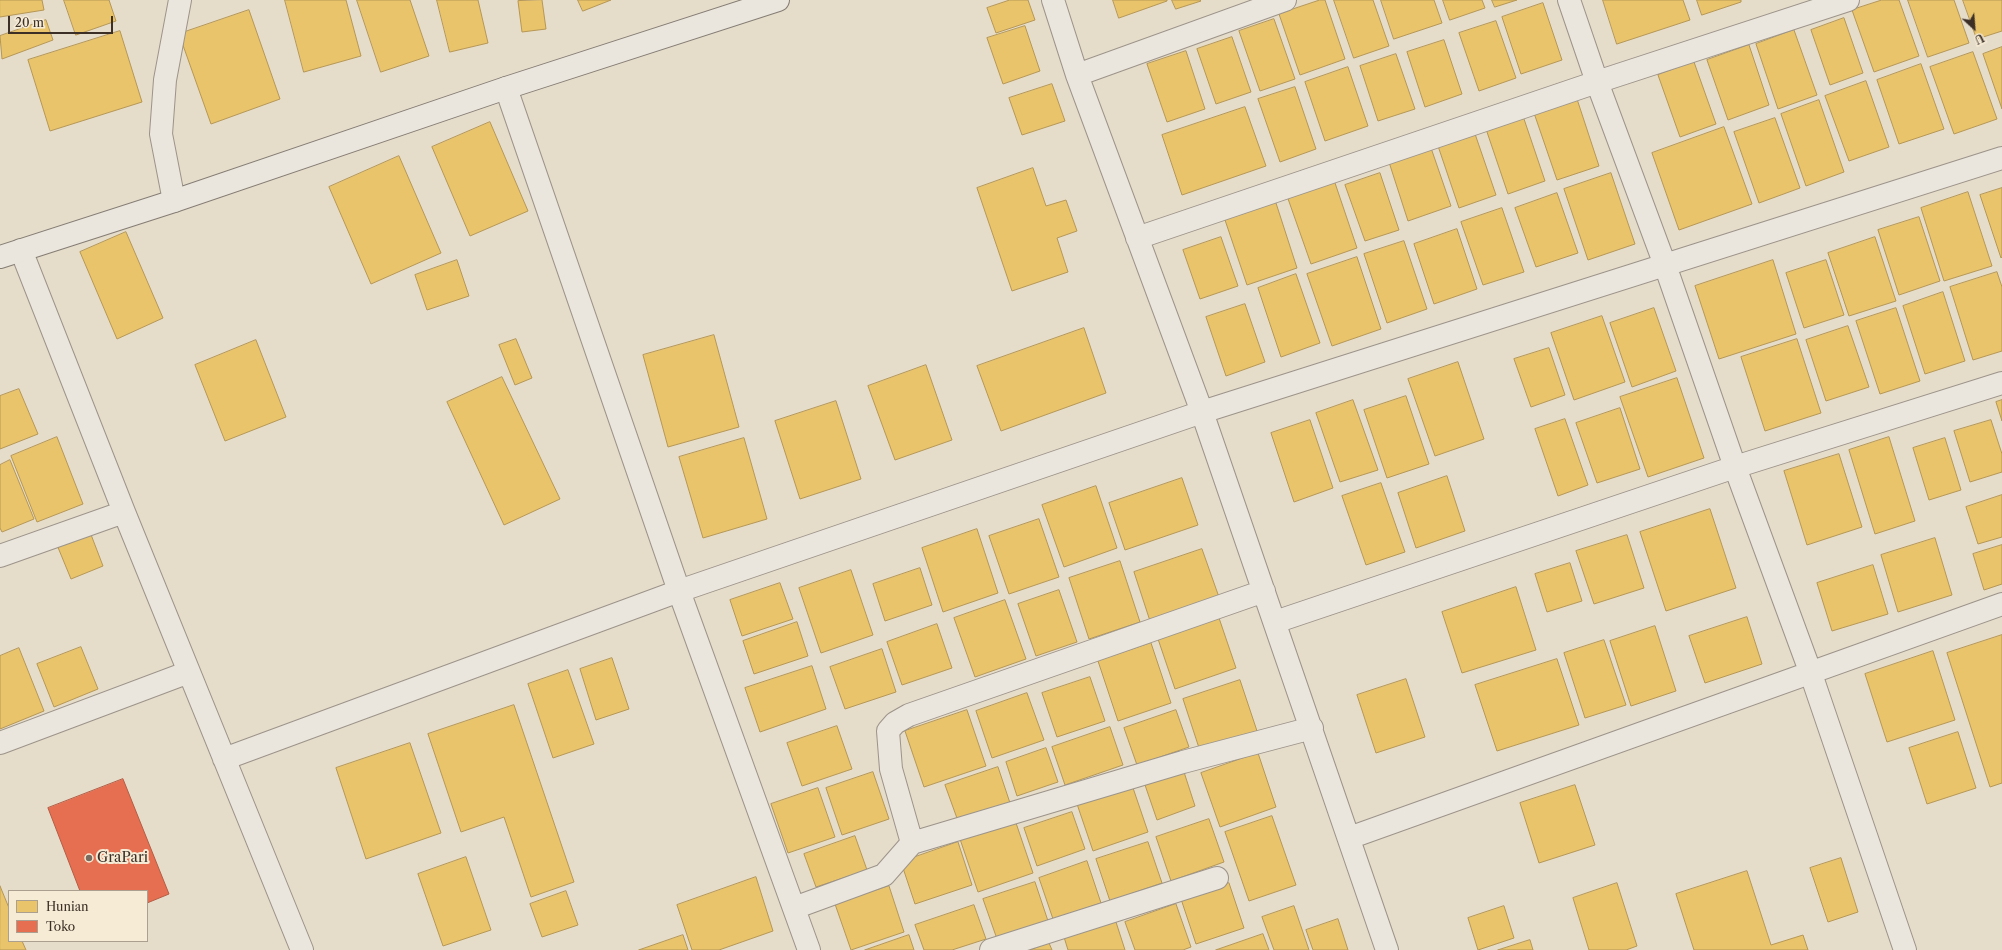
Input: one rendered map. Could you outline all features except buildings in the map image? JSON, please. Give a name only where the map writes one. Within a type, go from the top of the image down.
[{"type":"street","points":[[174,201],[161,134],[165,80],[180,0]]},
{"type":"street","points":[[0,257],[174,201],[506,88],[778,0]]},
{"type":"street","points":[[1053,0],[1077,75],[1202,412],[1312,728],[1387,950]]},
{"type":"street","points":[[1077,75],[1285,0]]},
{"type":"street","points":[[1569,0],[1597,82],[1666,265],[1735,467],[1810,671],[1905,950]]},
{"type":"street","points":[[1137,238],[1597,82],[1848,0]]},
{"type":"street","points":[[506,88],[679,591],[808,950]]},
{"type":"street","points":[[224,759],[679,591],[1202,412],[2002,158]]},
{"type":"street","points":[[22,250],[124,512],[224,759],[297,949]]},
{"type":"street","points":[[1275,622],[1735,467],[2002,383]]},
{"type":"street","points":[[0,556],[124,512]]},
{"type":"street","points":[[912,843],[891,769],[888,731],[895,723],[909,715],[1003,681],[1264,591]]},
{"type":"street","points":[[1349,838],[1810,671],[2002,604]]},
{"type":"street","points":[[0,743],[189,672]]},
{"type":"street","points":[[794,908],[884,875],[912,843],[1184,762],[1312,728]]},
{"type":"street","points":[[991,950],[1217,878]]},
{"type":"place","name":"GraPari","points":[[89,858]]}]
